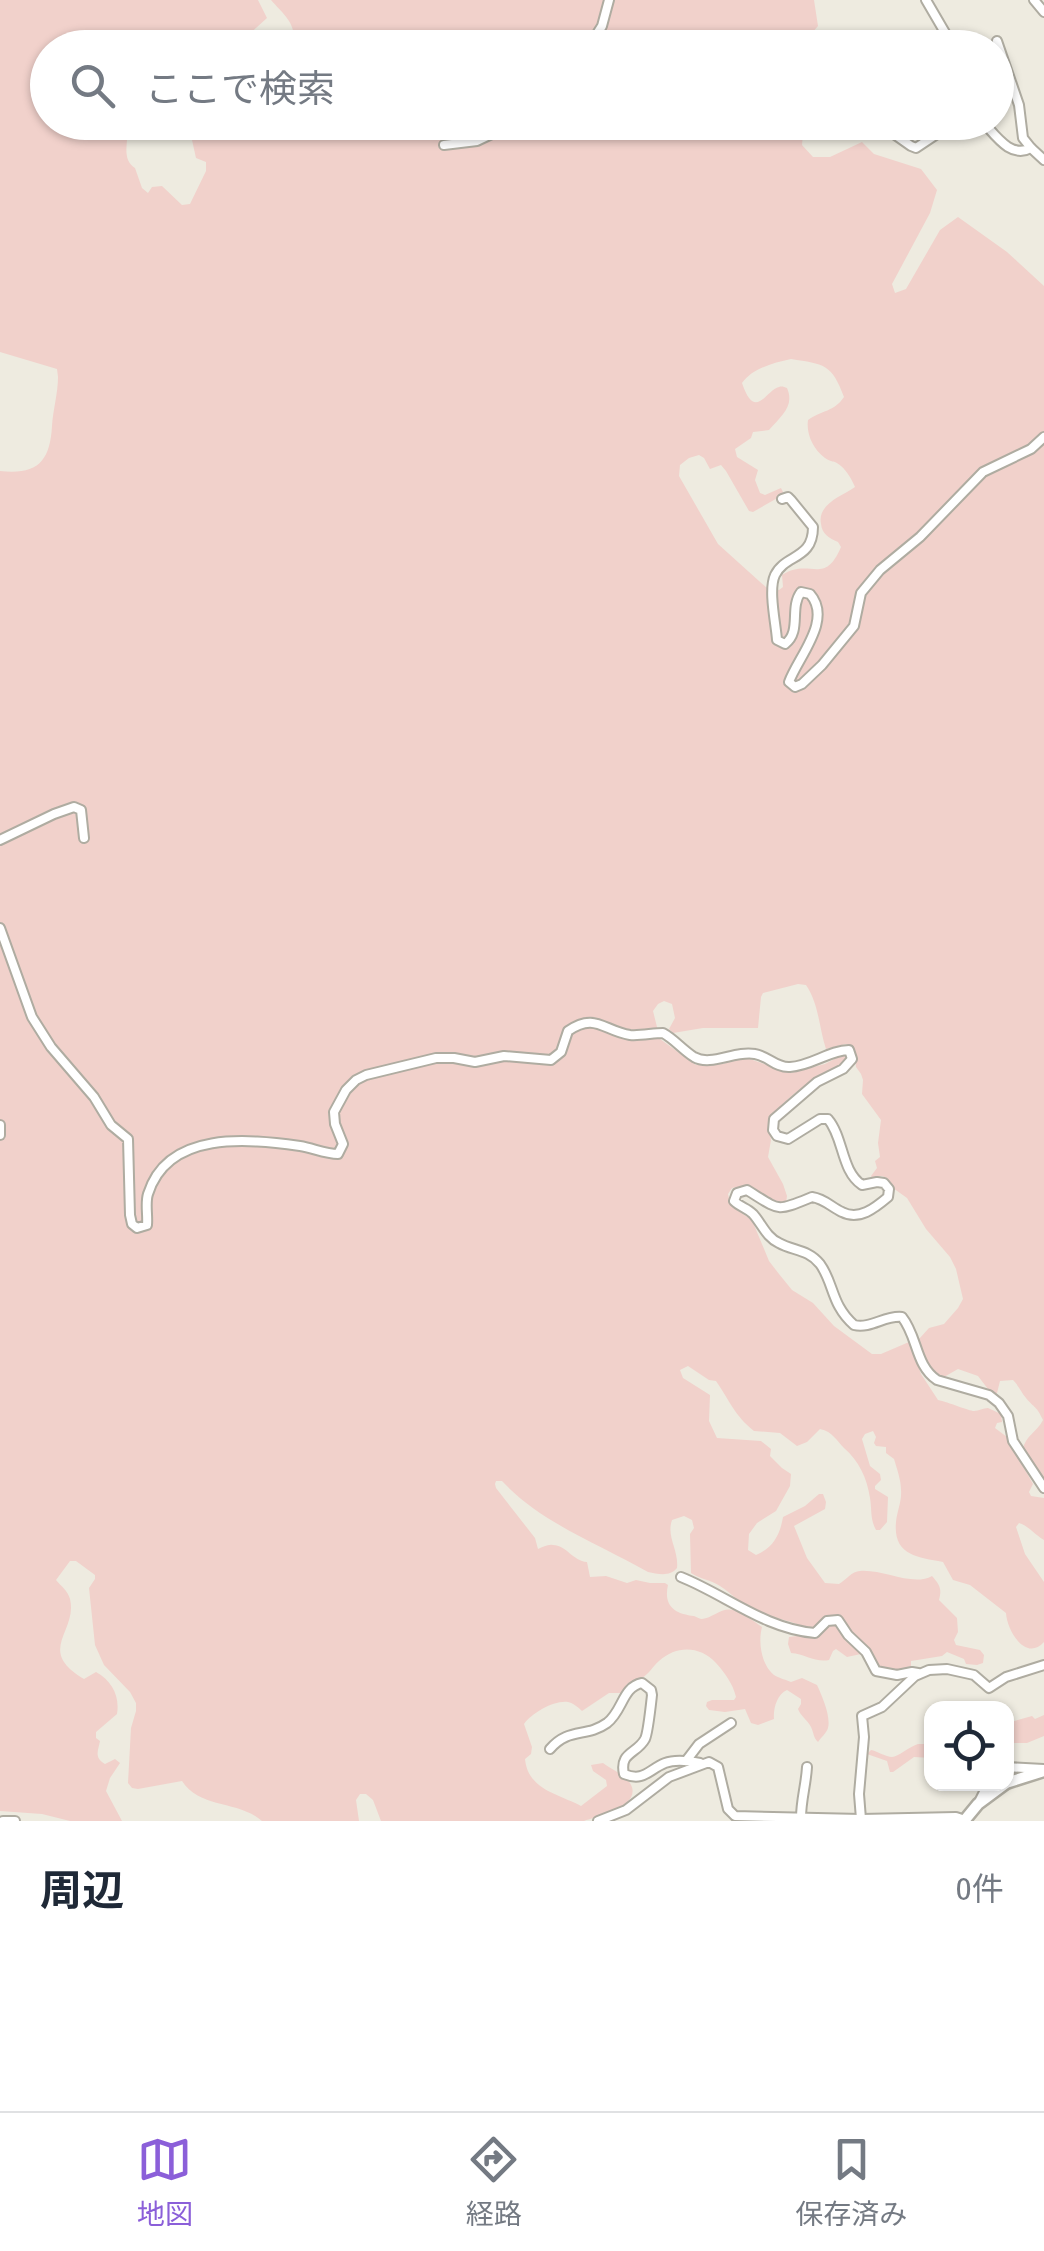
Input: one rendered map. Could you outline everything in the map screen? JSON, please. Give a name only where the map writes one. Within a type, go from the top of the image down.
[{"type":"main road","points":[[1014,1780],[1044,1770]]},
{"type":"main road","points":[[965,1820],[995,1791]]},
{"type":"street","points":[[599,30],[608,0]]},
{"type":"street","points":[[926,0],[944,30]]},
{"type":"street","points":[[1034,0],[1044,12]]},
{"type":"street","points":[[1014,90],[1023,138],[1044,160]]},
{"type":"street","points":[[444,145],[477,140]]},
{"type":"street","points":[[903,140],[914,148],[927,140]]},
{"type":"street","points":[[1002,140],[1016,152],[1031,148]]},
{"type":"street","points":[[782,498],[791,500],[814,527],[805,552],[780,568],[772,591],[777,640],[784,644],[794,634],[796,599],[801,592],[810,594],[819,611],[804,658],[791,675],[789,682],[795,687],[822,666],[854,626],[862,592],[880,570],[920,537],[983,472],[1032,449],[1044,437]]},
{"type":"street","points":[[0,840],[74,807],[82,814],[84,838]]},
{"type":"street","points":[[0,928],[32,1017],[111,1125],[128,1139],[130,1216],[137,1228],[148,1225],[148,1192],[166,1164],[178,1154],[214,1142],[244,1142],[338,1154],[343,1144],[334,1112],[346,1090],[366,1076],[424,1060],[454,1058],[475,1062],[504,1056],[551,1060],[561,1052],[568,1031],[584,1022],[633,1036],[663,1032],[704,1060],[750,1052],[783,1067],[793,1067],[849,1050],[849,1065],[817,1082],[774,1119],[773,1130],[777,1136],[788,1139],[820,1119],[828,1119],[854,1178],[862,1185],[884,1183],[889,1189],[888,1197],[859,1214],[842,1212],[812,1196],[790,1207],[775,1207],[747,1190],[737,1194],[734,1201],[756,1216],[776,1242],[804,1250],[820,1264],[842,1313],[854,1325],[869,1326],[890,1317],[902,1318],[930,1375],[1000,1402],[1008,1416],[1013,1441],[1044,1488]]},
{"type":"street","points":[[0,1124],[0,1135]]},
{"type":"street","points":[[681,1577],[788,1628],[815,1633],[827,1621],[838,1620],[866,1652],[876,1671],[897,1675],[958,1671],[979,1677],[989,1688],[1002,1679],[1044,1666]]},
{"type":"street","points":[[861,1819],[862,1716],[882,1706],[918,1673]]},
{"type":"street","points":[[550,1749],[562,1736],[603,1726],[618,1712],[632,1686],[642,1683],[652,1696],[647,1733],[624,1759],[624,1774],[636,1778],[668,1762],[708,1762],[718,1767],[728,1809],[735,1816],[956,1816],[965,1820]]},
{"type":"street","points":[[686,1761],[699,1744],[732,1724]]},
{"type":"street","points":[[598,1821],[626,1810],[669,1777],[700,1763]]},
{"type":"street","points":[[801,1818],[807,1767]]},
{"type":"street","points":[[1014,1767],[1044,1770]]},
{"type":"street","points":[[978,1804],[984,1791]]},
{"type":"street","points":[[3,1821],[15,1821]]},
{"type":"shaded area","points":[[0,0],[258,0],[267,18],[254,30],[30,30],[30,140],[127,140],[128,159],[142,188],[148,193],[152,187],[162,186],[182,205],[190,204],[206,171],[206,162],[196,158],[192,140],[802,140],[802,145],[813,157],[830,157],[862,142],[874,154],[921,169],[937,190],[930,213],[892,284],[895,293],[906,289],[940,230],[958,217],[1007,252],[1044,286],[1044,1480],[1023,1449],[1043,1420],[1013,1380],[1000,1381],[997,1393],[991,1393],[978,1376],[958,1369],[944,1377],[926,1362],[919,1339],[929,1328],[944,1324],[963,1299],[956,1269],[907,1198],[887,1178],[872,1178],[877,1168],[875,1161],[880,1157],[881,1120],[862,1094],[863,1080],[856,1067],[855,1050],[846,1044],[826,1049],[806,985],[763,993],[758,1028],[703,1028],[673,1033],[669,1029],[675,1018],[672,1004],[664,1001],[653,1011],[660,1039],[696,1065],[750,1059],[790,1073],[849,1055],[837,1068],[793,1094],[768,1120],[768,1157],[783,1184],[786,1203],[780,1204],[749,1185],[732,1188],[729,1199],[752,1220],[769,1261],[792,1290],[813,1303],[834,1326],[872,1354],[909,1342],[921,1374],[938,1400],[971,1411],[988,1408],[1001,1414],[1002,1422],[995,1428],[1007,1437],[1033,1484],[1031,1496],[1044,1498],[1044,1540],[1023,1524],[1016,1527],[1025,1554],[1044,1582],[1044,1642],[1037,1647],[1024,1646],[1010,1628],[1006,1613],[970,1585],[953,1580],[943,1562],[915,1556],[902,1548],[896,1533],[899,1475],[886,1447],[874,1443],[873,1431],[862,1439],[870,1466],[880,1474],[875,1489],[888,1497],[887,1522],[880,1530],[876,1530],[873,1522],[862,1470],[831,1434],[820,1429],[797,1446],[780,1433],[754,1431],[716,1381],[688,1366],[680,1370],[683,1378],[710,1395],[709,1421],[717,1438],[761,1441],[771,1449],[770,1456],[791,1474],[790,1486],[776,1511],[757,1523],[749,1534],[748,1550],[756,1555],[767,1549],[778,1535],[783,1517],[823,1494],[825,1509],[794,1526],[807,1558],[825,1583],[839,1584],[860,1571],[916,1580],[932,1576],[940,1587],[939,1600],[957,1618],[956,1645],[980,1650],[983,1663],[966,1664],[964,1659],[947,1652],[911,1661],[911,1666],[894,1672],[878,1667],[870,1652],[847,1657],[836,1649],[824,1661],[791,1653],[789,1637],[805,1635],[807,1629],[760,1614],[720,1586],[691,1573],[692,1520],[684,1516],[672,1520],[677,1568],[667,1574],[652,1573],[552,1521],[502,1481],[496,1481],[496,1488],[535,1538],[538,1549],[551,1545],[562,1548],[587,1562],[590,1577],[606,1576],[627,1583],[665,1583],[669,1604],[682,1613],[702,1619],[734,1610],[762,1627],[762,1652],[775,1676],[791,1682],[802,1678],[817,1685],[828,1718],[828,1728],[818,1742],[798,1709],[801,1699],[787,1690],[776,1702],[774,1719],[758,1725],[751,1723],[745,1709],[709,1710],[707,1702],[712,1700],[734,1700],[733,1688],[710,1657],[681,1650],[666,1656],[639,1680],[627,1684],[624,1693],[609,1693],[582,1711],[570,1703],[556,1703],[524,1724],[532,1747],[525,1759],[527,1769],[546,1790],[581,1806],[607,1786],[591,1765],[603,1763],[628,1780],[633,1791],[631,1798],[608,1813],[584,1821],[381,1821],[373,1800],[360,1794],[356,1800],[359,1821],[262,1821],[199,1796],[182,1781],[138,1789],[128,1783],[136,1703],[104,1665],[95,1645],[89,1588],[95,1575],[70,1561],[56,1580],[69,1596],[71,1611],[60,1650],[70,1669],[84,1679],[96,1672],[116,1695],[117,1714],[96,1732],[96,1738],[100,1741],[99,1759],[105,1764],[115,1759],[120,1763],[106,1791],[122,1821],[70,1821],[0,1811],[0,471],[23,471],[39,464],[44,457],[51,438],[57,369],[0,352]],"holes":[[[791,359],[812,362],[831,372],[844,397],[808,420],[811,441],[825,458],[843,468],[855,487],[832,501],[821,517],[824,533],[841,547],[835,559],[822,569],[792,570],[782,575],[783,587],[768,589],[718,544],[679,476],[680,465],[699,455],[710,469],[721,465],[749,511],[781,496],[781,488],[765,495],[760,493],[755,480],[758,470],[737,457],[735,449],[753,432],[769,430],[786,411],[787,388],[774,389],[756,402],[742,383],[770,364]]]},
{"type":"shaded area","points":[[271,0],[814,0],[818,26],[815,30],[293,30]]},
{"type":"shaded area","points":[[1044,1715],[1044,1736],[1014,1743],[1014,1721],[1032,1716],[1035,1719]]},
{"type":"shaded area","points":[[924,1744],[924,1758],[914,1757],[893,1772],[887,1761],[867,1754],[871,1750],[895,1757]]}]
